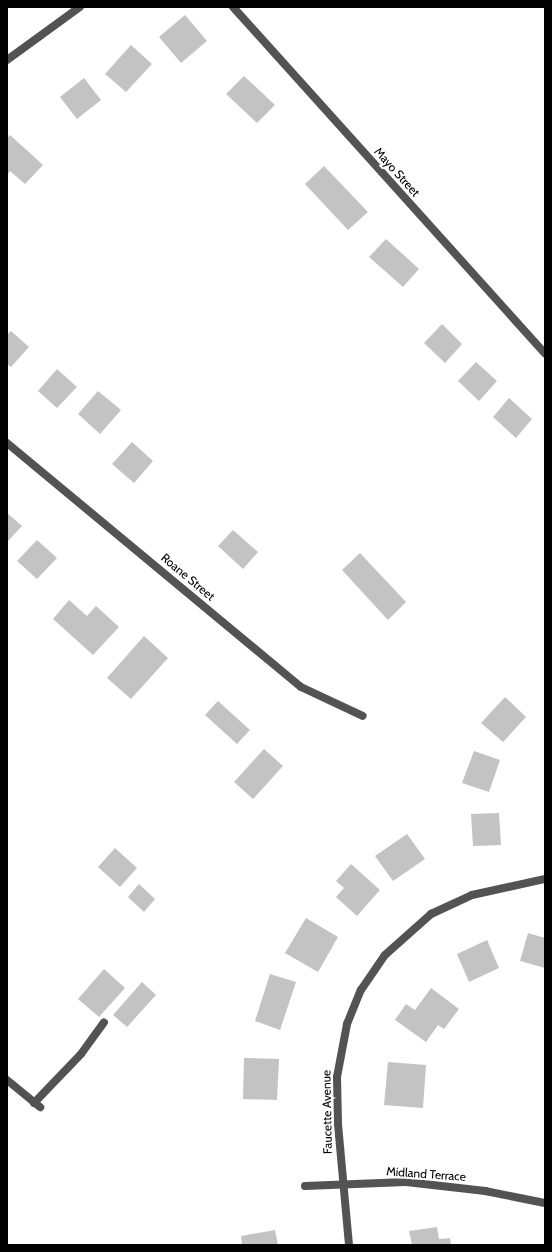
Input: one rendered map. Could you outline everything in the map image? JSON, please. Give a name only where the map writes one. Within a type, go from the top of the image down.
[{"type":"street","points":[[7,60],[80,7]]},
{"type":"street","name":"Mayo Street","points":[[233,7],[545,353]]},
{"type":"street","name":"Roane Street","points":[[7,443],[301,686],[363,716]]},
{"type":"street","name":"Faucette Avenue","points":[[349,1245],[342,1183],[338,1124],[339,1059],[352,1007],[371,973],[400,939],[431,914],[472,894],[545,879]]},
{"type":"street","points":[[7,1080],[37,1105],[81,1054],[104,1022]]},
{"type":"street","name":"Midland Terrace","points":[[305,1186],[342,1183],[406,1182],[449,1186],[545,1203]]},
{"type":"building","points":[[185,15],[207,41],[181,63],[159,37]]},
{"type":"building","points":[[131,45],[152,64],[126,92],[105,74]]},
{"type":"building","points":[[244,76],[275,105],[257,123],[226,94]]},
{"type":"building","points":[[84,78],[101,100],[77,119],[60,97]]},
{"type":"building","points":[[10,135],[43,165],[25,184],[10,171],[7,175],[7,138]]},
{"type":"building","points":[[324,166],[368,212],[348,230],[305,184]]},
{"type":"building","points":[[386,239],[419,269],[403,287],[369,257]]},
{"type":"building","points":[[442,324],[462,344],[445,363],[424,343]]},
{"type":"building","points":[[11,331],[29,347],[11,367],[7,364],[7,335]]},
{"type":"building","points":[[476,362],[497,381],[479,401],[458,381]]},
{"type":"building","points":[[57,369],[77,387],[57,408],[38,391]]},
{"type":"building","points":[[98,391],[121,410],[100,434],[78,414]]},
{"type":"building","points":[[509,398],[532,419],[516,438],[493,417]]},
{"type":"building","points":[[132,442],[153,461],[134,483],[112,464]]},
{"type":"building","points":[[7,513],[22,526],[7,542]]},
{"type":"building","points":[[233,530],[258,552],[243,569],[218,546]]},
{"type":"building","points":[[37,540],[57,558],[37,579],[17,561]]},
{"type":"building","points":[[360,553],[406,602],[388,620],[342,570]]},
{"type":"building","points":[[69,600],[87,616],[96,606],[119,627],[93,655],[53,619]]},
{"type":"building","points":[[144,636],[168,658],[131,699],[107,678]]},
{"type":"building","points":[[505,697],[526,717],[503,742],[481,723]]},
{"type":"building","points":[[218,701],[250,730],[237,744],[205,715]]},
{"type":"building","points":[[264,749],[283,766],[253,799],[234,782]]},
{"type":"building","points":[[474,751],[500,760],[489,792],[462,783]]},
{"type":"building","points":[[499,813],[501,845],[473,846],[471,814]]},
{"type":"building","points":[[407,834],[425,859],[393,881],[375,856]]},
{"type":"building","points":[[115,848],[137,868],[120,887],[98,867]]},
{"type":"building","points":[[351,864],[380,890],[357,916],[336,897],[344,888],[336,881]]},
{"type":"building","points":[[139,884],[155,899],[144,912],[128,897]]},
{"type":"building","points":[[306,918],[338,937],[318,972],[285,953]]},
{"type":"building","points":[[528,933],[545,938],[545,968],[520,961]]},
{"type":"building","points":[[487,940],[499,968],[469,982],[457,954]]},
{"type":"building","points":[[104,969],[125,988],[99,1017],[78,999]]},
{"type":"building","points":[[270,974],[296,982],[280,1030],[255,1021]]},
{"type":"building","points":[[142,982],[156,995],[127,1027],[113,1015]]},
{"type":"building","points":[[431,988],[459,1009],[444,1029],[438,1025],[426,1042],[395,1020],[406,1004],[415,1010]]},
{"type":"building","points":[[244,1058],[279,1059],[277,1100],[243,1099]]},
{"type":"building","points":[[388,1062],[426,1065],[423,1108],[384,1105]]},
{"type":"building","points":[[437,1227],[439,1239],[450,1238],[451,1245],[412,1245],[409,1231]]},
{"type":"building","points":[[275,1230],[278,1245],[242,1245],[241,1236]]}]
